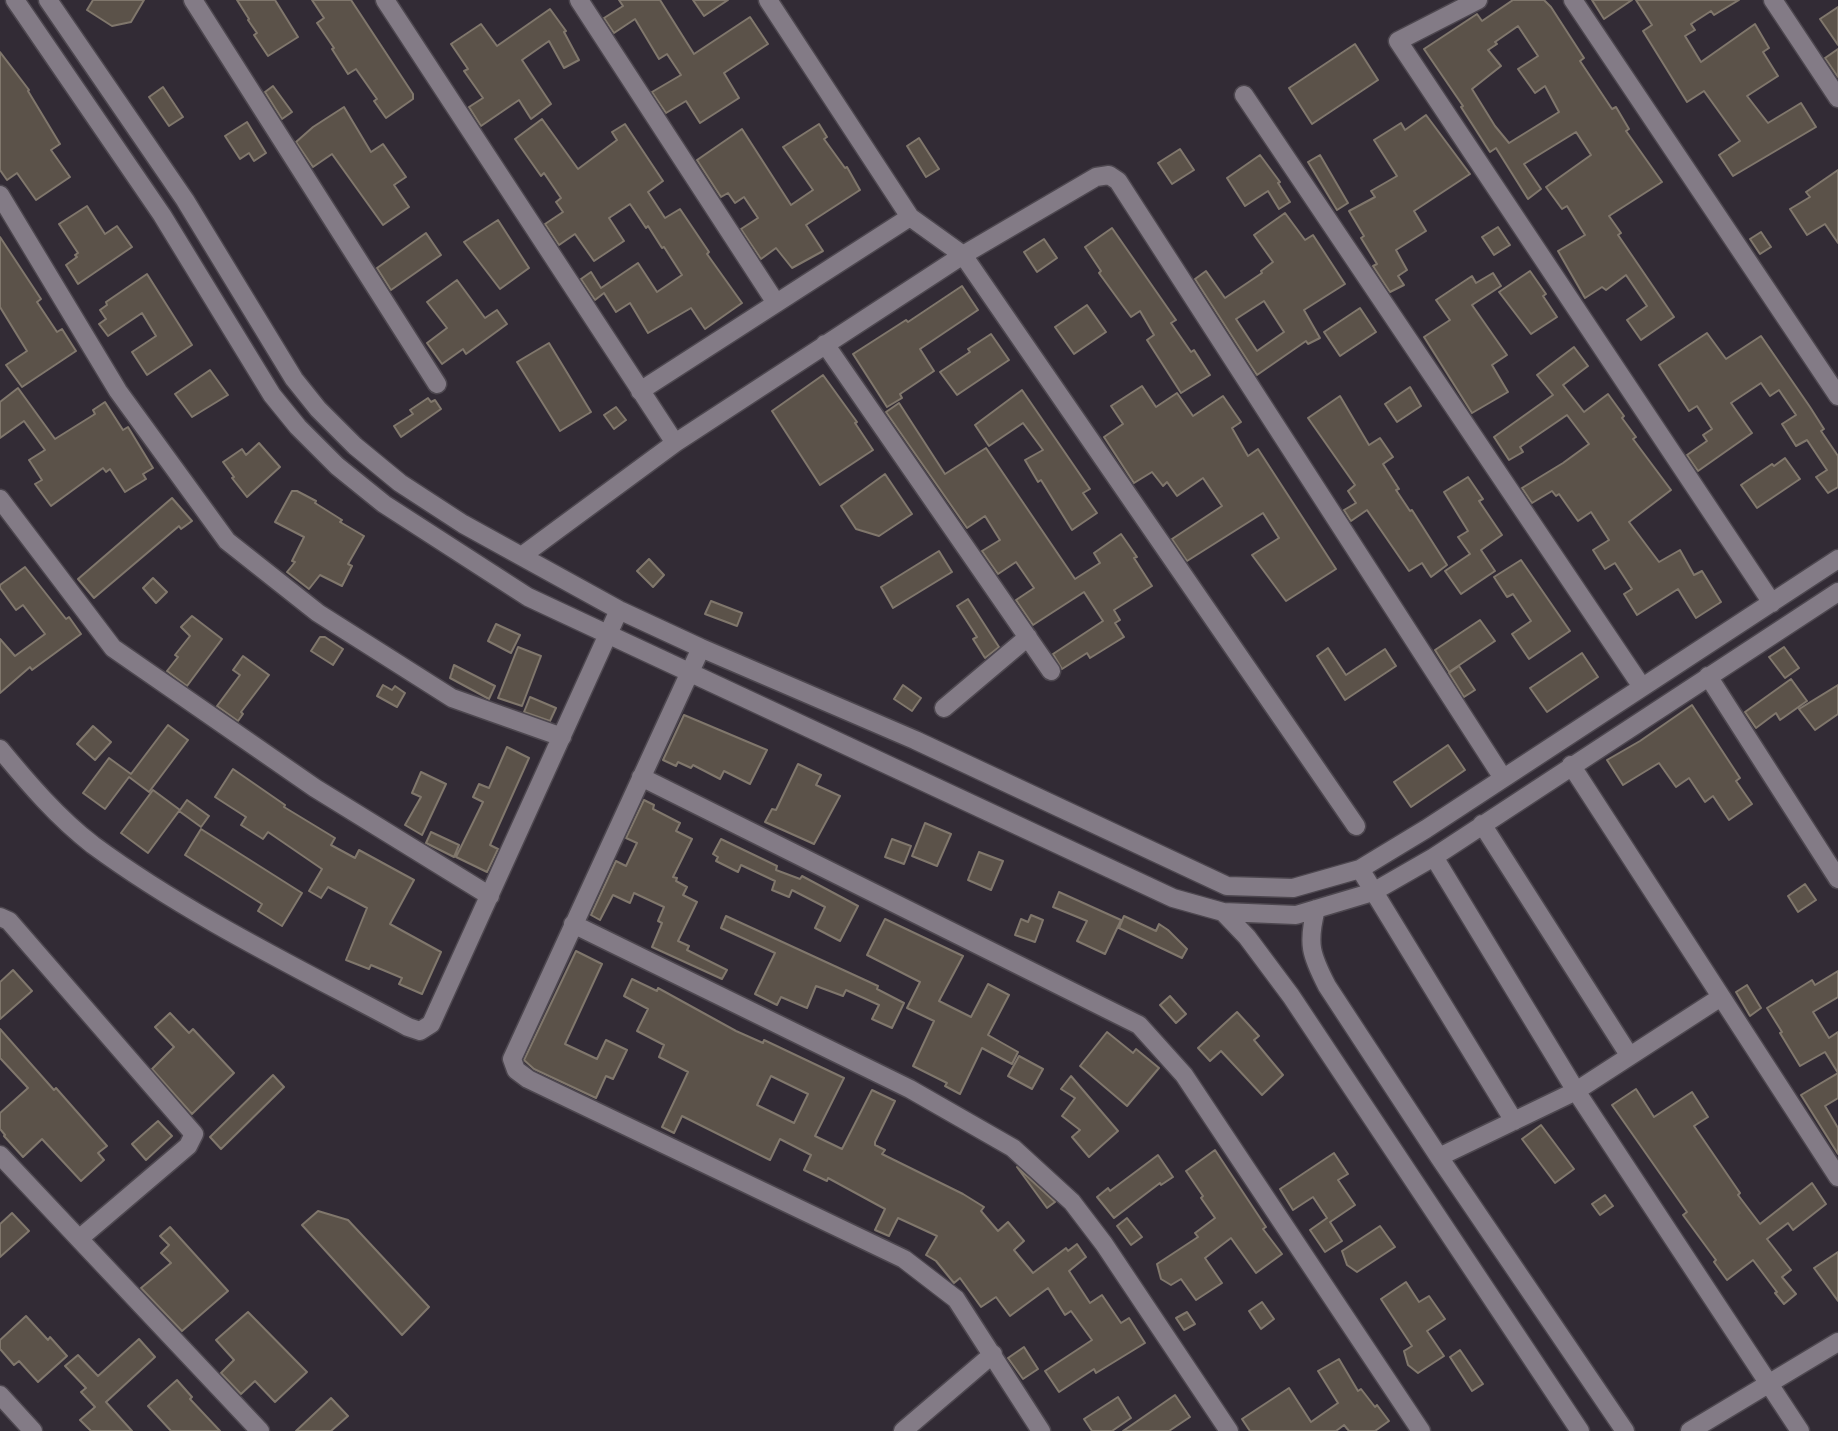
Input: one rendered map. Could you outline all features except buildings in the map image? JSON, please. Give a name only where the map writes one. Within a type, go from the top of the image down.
[{"type":"street","points":[[15,0],[162,215],[272,395],[298,427],[337,466],[384,505],[528,597],[1173,898],[1223,912],[1296,915],[1373,892],[1434,857],[1838,592]]},
{"type":"street","points":[[48,0],[185,200],[294,379],[318,409],[355,446],[400,483],[463,524],[619,610],[915,740],[1227,886],[1293,888],[1360,869],[1426,829],[1838,559]]},
{"type":"street","points":[[193,0],[437,384]]},
{"type":"street","points":[[386,0],[675,443]]},
{"type":"street","points":[[579,0],[776,303]]},
{"type":"street","points":[[768,0],[910,218],[963,255],[1356,826]]},
{"type":"street","points":[[1478,0],[1398,41],[1772,603]]},
{"type":"street","points":[[1573,0],[1838,396]]},
{"type":"street","points":[[1773,0],[1838,98]]},
{"type":"street","points":[[1244,95],[1642,687]]},
{"type":"street","points":[[523,555],[675,443],[825,344],[963,255],[1096,177],[1109,175],[1118,181],[1503,778]]},
{"type":"street","points":[[0,194],[118,391],[228,541],[318,613],[452,698],[562,737]]},
{"type":"street","points":[[640,391],[910,218]]},
{"type":"street","points":[[825,344],[1051,671]]},
{"type":"street","points":[[0,499],[113,648],[315,788],[491,896]]},
{"type":"street","points":[[0,749],[31,787],[91,843],[190,909],[420,1031],[431,1024],[619,610]]},
{"type":"street","points":[[944,708],[1028,637]]},
{"type":"street","points":[[701,648],[512,1059],[516,1070],[528,1079],[904,1259],[956,1299],[1041,1431]]},
{"type":"street","points":[[1708,676],[1838,879]]},
{"type":"street","points":[[1571,765],[1838,1177]]},
{"type":"street","points":[[641,777],[1139,1025],[1184,1075],[1421,1431]]},
{"type":"street","points":[[1482,824],[1629,1055]]},
{"type":"street","points":[[1434,857],[1576,1091],[1800,1431]]},
{"type":"street","points":[[1360,869],[1514,1121]]},
{"type":"street","points":[[1316,909],[1310,945],[1312,958],[1327,986],[1625,1431]]},
{"type":"street","points":[[1223,912],[1247,937],[1291,996],[1580,1431]]},
{"type":"street","points":[[0,916],[9,921],[194,1134],[188,1146],[80,1238]]},
{"type":"street","points":[[573,924],[910,1089],[1013,1148],[1072,1202],[1104,1244],[1230,1431]]},
{"type":"street","points":[[1439,1157],[1576,1091],[1721,997]]},
{"type":"street","points":[[0,1155],[260,1431]]},
{"type":"street","points":[[1690,1431],[1838,1342]]},
{"type":"street","points":[[903,1431],[993,1354]]},
{"type":"street","points":[[0,1395],[33,1431]]}]
